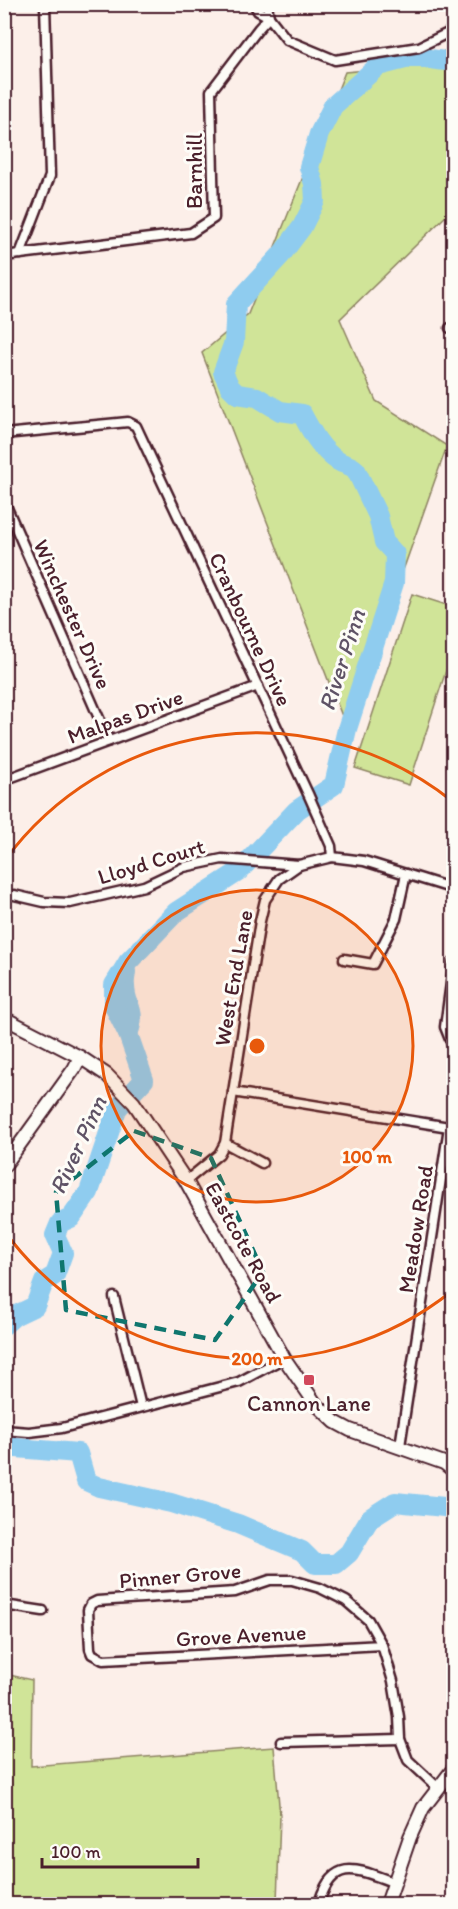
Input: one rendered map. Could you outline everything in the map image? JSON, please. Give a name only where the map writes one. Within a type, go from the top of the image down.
[{"type":"street","points":[[4,256],[20,254],[50,176],[45,4]]},
{"type":"street","points":[[254,4],[258,11],[269,17],[287,40],[335,60],[419,47],[453,30]]},
{"type":"street","points":[[267,4],[269,17]]},
{"type":"street","name":"Barnhill","points":[[20,254],[191,233],[214,218],[211,91],[269,17]]},
{"type":"street","name":"Cranbourne Drive","points":[[4,434],[128,422],[136,426],[309,796],[330,846],[332,857]]},
{"type":"street","name":"Winchester Drive","points":[[4,501],[110,741]]},
{"type":"street","name":"Malpas Drive","points":[[4,780],[258,686]]},
{"type":"street","name":"West End Lane","points":[[225,1143],[265,900],[279,879],[299,865],[332,857],[364,861],[453,889]]},
{"type":"street","name":"Lloyd Court","points":[[14,895],[44,902],[70,903],[144,886],[184,867],[222,859],[299,865]]},
{"type":"street","points":[[344,959],[373,964],[396,919],[406,874]]},
{"type":"street","points":[[453,962],[445,1027],[453,1049]]},
{"type":"street","name":"Eastcote Road","points":[[4,1018],[80,1057],[107,1075],[134,1103],[186,1181],[284,1358],[315,1402],[335,1422],[350,1430],[444,1463],[453,1471]]},
{"type":"street","points":[[4,1166],[74,1069],[80,1057]]},
{"type":"street","name":"Meadow Road","points":[[233,1092],[449,1127],[400,1446]]},
{"type":"street","points":[[186,1181],[219,1154],[225,1143],[262,1163]]},
{"type":"street","points":[[114,1297],[141,1407]]},
{"type":"street","points":[[4,1430],[28,1432],[62,1428],[239,1382],[284,1358]]},
{"type":"street","name":"Pinner Grove","points":[[104,1660],[92,1654],[90,1649],[88,1610],[91,1604],[97,1601],[235,1592],[270,1580],[292,1580],[320,1588],[346,1601],[368,1620],[382,1645],[393,1681],[400,1739],[408,1760],[437,1787]]},
{"type":"street","points":[[4,1605],[44,1611]]},
{"type":"street","name":"Grove Avenue","points":[[104,1660],[382,1645]]},
{"type":"street","points":[[281,1742],[400,1739]]},
{"type":"street","points":[[387,1905],[393,1882],[423,1808],[453,1768]]},
{"type":"street","points":[[320,1900],[328,1880],[341,1871],[352,1869],[393,1882]]},
{"type":"highlighted area","points":[[134,1131],[211,1158],[263,1272],[215,1340],[66,1310],[56,1192]]},
{"type":"green space","points":[[453,47],[453,216],[449,213],[340,319],[376,401],[447,446],[347,729],[202,353],[248,314],[345,72],[412,66]]},
{"type":"green space","points":[[412,594],[453,607],[453,649],[409,785],[355,768]]},
{"type":"green space","points":[[5,1674],[32,1680],[31,1766],[274,1747],[280,1816],[277,1902],[279,1904],[5,1904]]},
{"type":"waterway","name":"River Pinn","points":[[4,1325],[14,1316],[35,1306],[44,1282],[55,1275],[63,1253],[55,1235],[60,1223],[71,1218],[89,1192],[117,1109],[144,1080],[128,1034],[114,1006],[114,985],[128,962],[176,912],[238,872],[297,810],[334,785],[347,729],[394,583],[395,554],[384,542],[378,516],[356,470],[338,461],[326,451],[302,414],[280,411],[257,397],[237,394],[230,387],[223,372],[234,342],[236,304],[281,255],[302,227],[315,201],[314,184],[309,167],[319,134],[333,106],[378,66],[413,57],[454,62]]},
{"type":"waterway","points":[[126,971],[126,993],[132,1019],[128,1034]]},
{"type":"waterway","name":"River Pinn","points":[[4,1447],[78,1453],[86,1481],[99,1487],[171,1503],[238,1524],[302,1551],[315,1564],[336,1564],[349,1553],[370,1518],[395,1502],[454,1508]]},
{"type":"place","name":"Cannon Lane","points":[[309,1380]]}]
